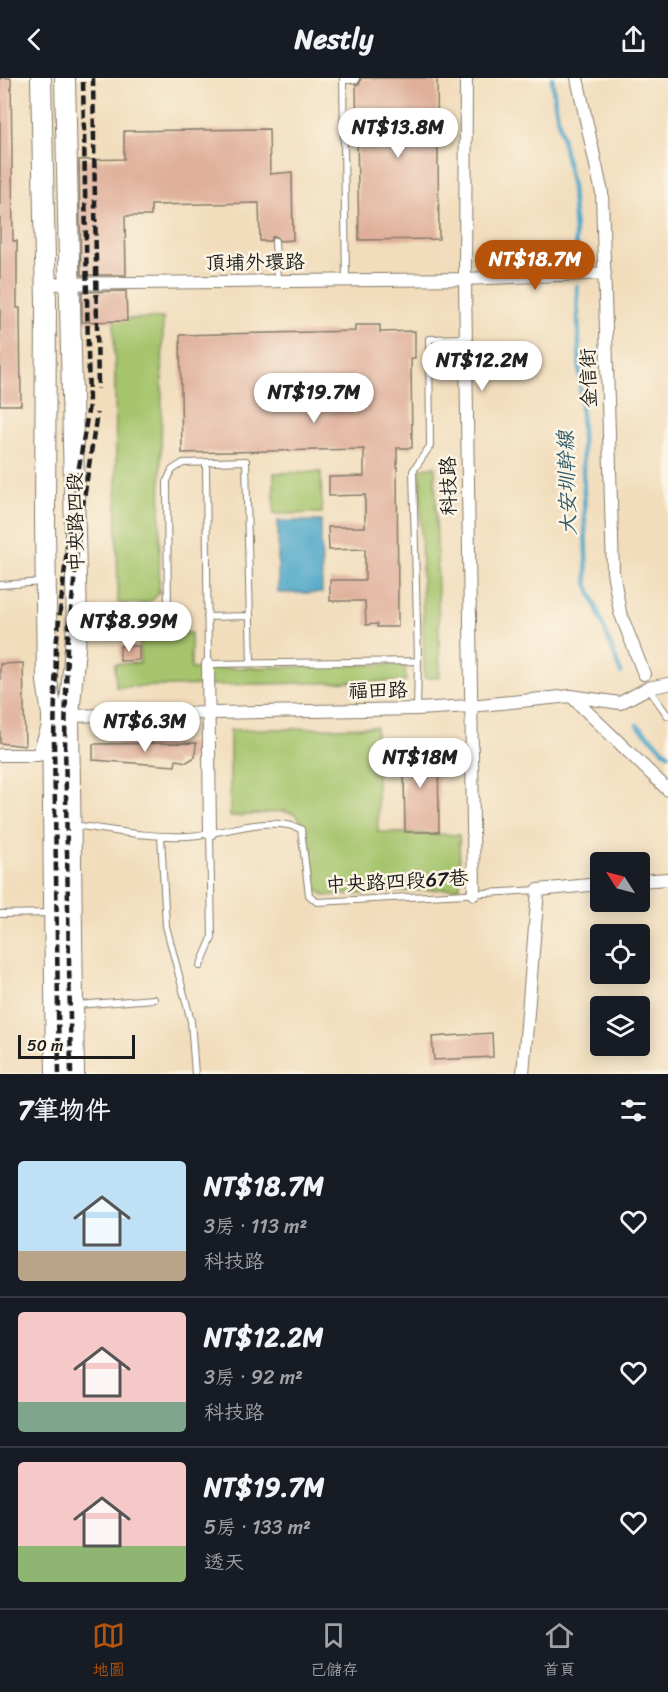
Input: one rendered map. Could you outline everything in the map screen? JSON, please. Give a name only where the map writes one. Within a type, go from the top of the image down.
[{"type":"main road","name":"中央路四段","points":[[41,78],[46,284],[47,681],[60,716],[69,824],[56,1074]]},
{"type":"main road","name":"中央路四段","points":[[65,78],[77,624],[60,716],[63,913],[73,1005],[74,1074]]},
{"type":"street","name":"科技路","points":[[466,78],[465,279],[474,894]]},
{"type":"street","name":"金信街","points":[[577,78],[602,193],[613,572],[620,612],[644,674]]},
{"type":"street","name":"頂埔外環路","points":[[46,284],[465,279],[605,273]]},
{"type":"street","points":[[208,664],[210,833]]},
{"type":"street","points":[[571,696],[620,703],[648,688],[668,684]]},
{"type":"street","name":"福田路","points":[[60,716],[470,706],[571,696]]},
{"type":"street","points":[[571,696],[668,790]]},
{"type":"street","points":[[0,755],[38,755],[60,716]]},
{"type":"street","points":[[650,880],[668,879]]},
{"type":"street","points":[[523,1074],[538,890],[590,885]]},
{"type":"lane","points":[[345,280],[344,79],[356,80]]},
{"type":"lane","points":[[275,241],[277,281]]},
{"type":"lane","points":[[417,708],[413,471],[430,446],[429,339],[466,338]]},
{"type":"lane","points":[[77,624],[168,624],[167,481],[172,470],[183,463],[246,461],[251,663]]},
{"type":"lane","points":[[206,462],[208,664],[418,661]]},
{"type":"lane","points":[[0,585],[46,582]]},
{"type":"lane","points":[[207,616],[249,616]]},
{"type":"lane","points":[[648,688],[668,716]]},
{"type":"lane","name":"中央路四段67巷","points":[[69,824],[161,836],[189,836],[269,824],[291,825],[301,829],[309,895],[317,902],[538,890]]},
{"type":"lane","points":[[200,966],[212,938],[210,833]]},
{"type":"lane","points":[[161,836],[166,926],[191,1021],[195,1074]]},
{"type":"lane","points":[[0,914],[63,913]]},
{"type":"lane","points":[[73,1005],[154,999]]},
{"type":"green space","points":[[163,318],[159,592],[147,603],[118,603],[114,319]]},
{"type":"green space","points":[[435,467],[440,678],[424,678],[420,468]]},
{"type":"green space","points":[[321,472],[322,513],[274,514],[274,473]]},
{"type":"green space","points":[[191,633],[191,669],[405,664],[406,681],[116,687],[115,664],[140,663],[140,640],[144,634]]},
{"type":"green space","points":[[376,727],[378,832],[459,835],[460,888],[324,896],[313,885],[305,826],[295,814],[283,811],[230,817],[230,730]]},
{"type":"water","points":[[278,521],[321,521],[322,593],[278,593]]},
{"type":"building","points":[[0,78],[11,78],[13,241],[17,241],[21,405],[0,405]]},
{"type":"building","points":[[361,78],[437,78],[439,239],[359,240],[356,85],[360,83]]},
{"type":"building","points":[[269,129],[270,174],[292,172],[293,240],[280,241],[275,236],[270,241],[260,241],[259,203],[151,205],[151,216],[125,216],[126,275],[81,275],[79,160],[124,159],[124,131]]},
{"type":"building","points":[[126,291],[127,321],[82,322],[82,292]]},
{"type":"building","points":[[355,325],[380,325],[380,332],[415,331],[415,358],[411,358],[412,448],[397,448],[398,627],[366,625],[365,601],[330,601],[330,580],[365,580],[365,549],[329,550],[328,527],[365,527],[365,495],[329,496],[329,477],[364,476],[364,449],[182,453],[180,335],[355,331]]},
{"type":"building","points":[[120,646],[139,646],[139,660],[120,661]]},
{"type":"building","points":[[23,663],[25,746],[0,743],[0,664]]},
{"type":"building","points":[[196,743],[195,757],[187,762],[176,760],[175,766],[93,760],[93,744]]},
{"type":"building","points":[[438,749],[439,832],[405,832],[404,772],[397,772],[396,750]]},
{"type":"building","points":[[492,1033],[493,1057],[434,1060],[432,1037]]},
{"type":"waterway","name":"大安圳幹線","points":[[552,78],[572,187],[577,267]]},
{"type":"waterway","name":"大安圳幹線","points":[[577,287],[587,583],[621,673]]},
{"type":"waterway","name":"大安圳幹線","points":[[637,725],[668,754]]},
{"type":"railway","points":[[59,1074],[54,740],[56,647],[70,523],[89,405],[83,78]]},
{"type":"railway","points":[[93,78],[98,389]]},
{"type":"railway","points":[[71,1074],[65,740],[67,648],[80,525],[97,413]]}]
